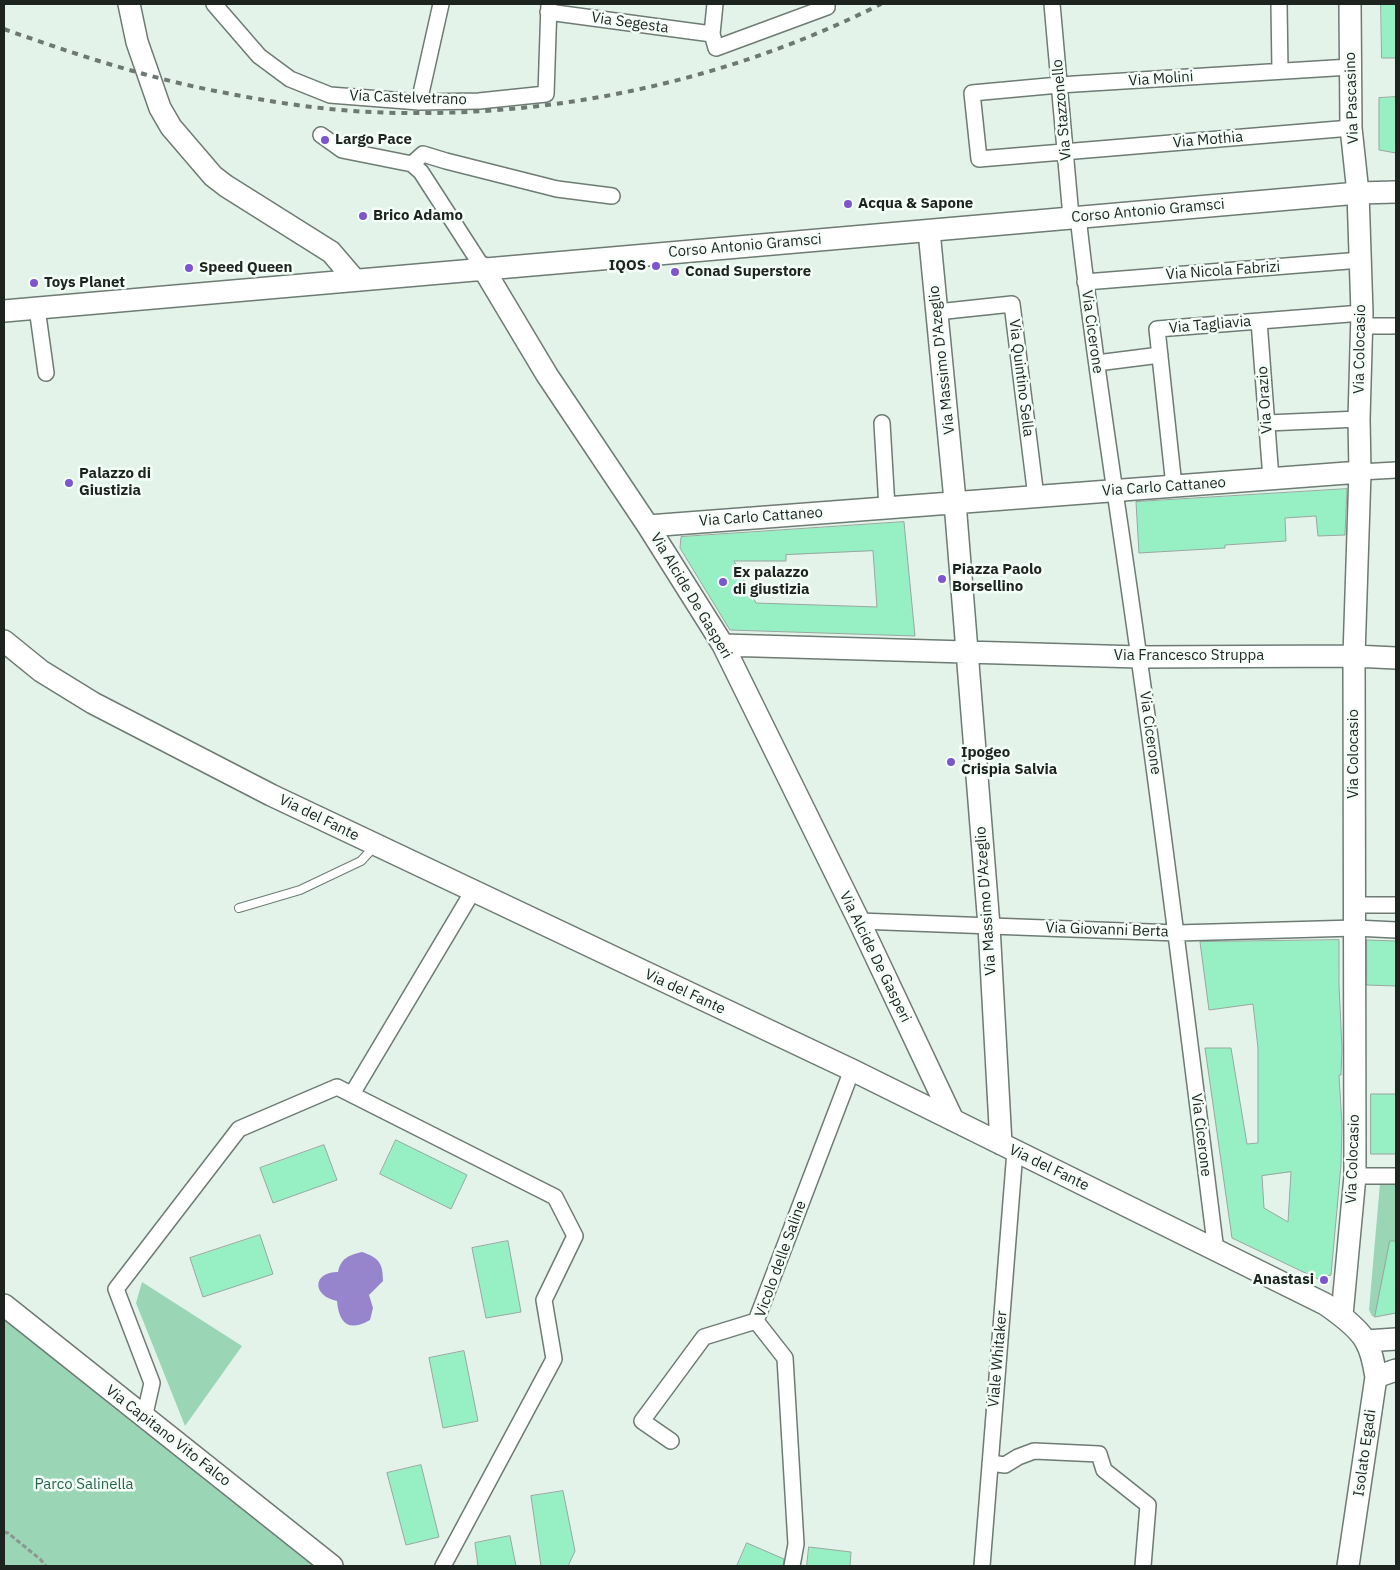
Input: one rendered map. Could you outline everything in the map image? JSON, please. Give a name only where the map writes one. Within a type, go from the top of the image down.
[{"type":"street","points":[[131,4],[137,42],[160,108],[171,127],[214,176],[226,186],[331,252],[355,280]]},
{"type":"street","name":"Via Castelvetrano","points":[[214,4],[259,56],[290,79],[330,95],[419,102],[479,101],[546,94],[549,8]]},
{"type":"street","points":[[419,102],[441,4]]},
{"type":"street","points":[[715,4],[714,41],[827,7],[827,4]]},
{"type":"street","name":"Via Stazzonello","points":[[1052,4],[1065,152],[1075,217]]},
{"type":"street","points":[[1279,4],[1280,71]]},
{"type":"street","name":"Via Pascasino","points":[[1350,4],[1351,128],[1358,193]]},
{"type":"street","name":"Via Segesta","points":[[549,8],[714,41]]},
{"type":"street","name":"Via Molini","points":[[980,159],[972,93],[1059,85],[1350,67]]},
{"type":"street","name":"Via Mothia","points":[[980,159],[1351,128]]},
{"type":"street","points":[[321,135],[342,150],[412,164],[423,154],[557,189],[612,196]]},
{"type":"street","name":"Via Alcide De Gasperi","points":[[412,164],[421,172],[483,268],[547,375],[648,526],[723,646],[859,921],[953,1120]]},
{"type":"street","name":"Corso Antonio Gramsci","points":[[4,311],[1075,217],[1358,193],[1396,192]]},
{"type":"street","name":"Via Colocasio","points":[[1342,1315],[1355,1176],[1354,656],[1360,472],[1361,320],[1358,193]]},
{"type":"street","name":"Via Cicerone","points":[[1075,217],[1139,656],[1216,1251]]},
{"type":"street","name":"Via Massimo D'Azeglio","points":[[929,231],[959,498],[972,653],[989,926],[1008,1148]]},
{"type":"street","name":"Via Nicola Fabrizi","points":[[1085,282],[1361,260]]},
{"type":"street","name":"Via Quintino Sella","points":[[937,312],[1012,304],[1036,497]]},
{"type":"street","points":[[37,308],[46,373]]},
{"type":"street","name":"Via Tagliavia","points":[[1174,486],[1157,329],[1259,321],[1361,320],[1396,326]]},
{"type":"street","name":"Via Orazio","points":[[1259,321],[1271,479]]},
{"type":"street","points":[[1096,363],[1160,355]]},
{"type":"street","points":[[1267,423],[1359,419]]},
{"type":"street","points":[[882,423],[895,507]]},
{"type":"street","points":[[1360,472],[1396,470]]},
{"type":"street","name":"Via Carlo Cattaneo","points":[[648,526],[895,507],[959,498],[1036,497],[1360,472]]},
{"type":"street","name":"Via del Fante","points":[[4,641],[41,671],[93,703],[271,795],[375,846],[852,1070],[1325,1304],[1342,1315],[1366,1341]]},
{"type":"street","name":"Via Francesco Struppa","points":[[723,646],[1139,656],[1354,656],[1396,658]]},
{"type":"street","points":[[352,1094],[473,891]]},
{"type":"street","points":[[1355,905],[1396,905]]},
{"type":"street","name":"Via Giovanni Berta","points":[[859,921],[1176,933],[1355,928],[1396,930]]},
{"type":"street","name":"Vicolo delle Saline","points":[[792,1566],[796,1544],[786,1358],[756,1321],[852,1070]]},
{"type":"street","points":[[144,1418],[152,1383],[116,1289],[239,1129],[338,1087],[555,1197],[574,1236],[544,1300],[554,1360],[443,1566]]},
{"type":"street","name":"Viale Whitaker","points":[[982,1566],[990,1463],[1008,1148]]},
{"type":"street","points":[[1355,1176],[1396,1176]]},
{"type":"street","name":"Via Capitano Vito Falco","points":[[4,1305],[332,1566]]},
{"type":"street","points":[[671,1442],[642,1421],[704,1336],[756,1321]]},
{"type":"street","points":[[1366,1341],[1396,1339]]},
{"type":"street","name":"Isolato Egadi","points":[[1348,1566],[1376,1377],[1373,1360],[1366,1341]]},
{"type":"street","points":[[1376,1377],[1396,1370]]},
{"type":"street","points":[[990,1463],[1005,1465],[1034,1450],[1099,1454],[1104,1470],[1148,1505],[1143,1566]]},
{"type":"lane","points":[[239,908],[300,890],[361,861],[375,846]]},
{"type":"path","points":[[4,1532],[40,1559],[46,1566]]},
{"type":"green space","points":[[1396,1182],[1396,1313],[1375,1317],[1372,1316],[1369,1310],[1380,1183]]},
{"type":"green space","points":[[142,1282],[242,1346],[185,1426],[136,1303]]},
{"type":"green space","name":"Parco Salinella","points":[[4,1318],[315,1566],[4,1566]]},
{"type":"shaded area","points":[[362,1252],[379,1262],[383,1281],[369,1295],[373,1308],[370,1320],[363,1324],[351,1325],[346,1324],[340,1315],[337,1301],[323,1294],[319,1290],[318,1285],[323,1276],[338,1272],[343,1260],[353,1254]]},
{"type":"building","points":[[1381,4],[1396,4],[1396,58],[1382,58]]},
{"type":"building","points":[[1396,97],[1396,153],[1379,150],[1379,98]]},
{"type":"building","points":[[1347,489],[1345,535],[1318,536],[1316,516],[1285,518],[1286,541],[1225,545],[1225,548],[1139,553],[1136,502]]},
{"type":"building","name":"Ex palazzo di giustizia","points":[[904,522],[915,636],[730,630],[680,548],[681,537]],"holes":[[[873,551],[877,607],[756,603],[734,561],[786,561],[786,555]]]},
{"type":"building","points":[[1339,940],[1342,1049],[1341,1075],[1339,1075],[1342,1125],[1341,1165],[1331,1275],[1318,1279],[1232,1238],[1205,1048],[1231,1048],[1247,1144],[1258,1143],[1258,1048],[1253,1004],[1209,1010],[1200,942]],"holes":[[[1291,1172],[1288,1222],[1264,1208],[1262,1176]]]},
{"type":"building","points":[[1367,940],[1396,941],[1396,986],[1367,985]]},
{"type":"building","points":[[1371,1094],[1396,1094],[1396,1154],[1371,1154]]},
{"type":"building","points":[[396,1140],[467,1175],[451,1209],[380,1174]]},
{"type":"building","points":[[324,1145],[337,1180],[273,1203],[260,1168]]},
{"type":"building","points":[[260,1235],[273,1274],[203,1297],[190,1258]]},
{"type":"building","points":[[508,1241],[521,1312],[486,1318],[472,1248]]},
{"type":"building","points":[[1390,1241],[1396,1241],[1396,1313],[1375,1317]]},
{"type":"building","points":[[464,1351],[478,1421],[443,1428],[429,1358]]},
{"type":"building","points":[[421,1465],[439,1537],[406,1545],[387,1473]]},
{"type":"building","points":[[563,1491],[575,1551],[568,1566],[541,1566],[531,1496]]},
{"type":"building","points":[[510,1536],[516,1566],[478,1566],[475,1543]]},
{"type":"building","points":[[747,1543],[784,1559],[783,1566],[737,1566]]},
{"type":"building","points":[[809,1547],[851,1552],[850,1566],[807,1566]]},
{"type":"railway","points":[[4,29],[86,57],[170,81],[249,97],[316,108],[362,112],[468,112],[590,99],[651,87],[769,52],[826,30],[881,4]]},
{"type":"place","name":"Largo Pace","points":[[325,140]]},
{"type":"place","name":"Acqua & Sapone","points":[[848,204]]},
{"type":"place","name":"Brico Adamo","points":[[363,216]]},
{"type":"place","name":"IQOS","points":[[656,266]]},
{"type":"place","name":"Speed Queen","points":[[189,268]]},
{"type":"place","name":"Conad Superstore","points":[[675,272]]},
{"type":"place","name":"Toys Planet","points":[[34,283]]},
{"type":"place","name":"Palazzo di Giustizia","points":[[69,483]]},
{"type":"place","name":"Piazza Paolo Borsellino","points":[[942,579]]},
{"type":"place","name":"Ex palazzo di giustizia","points":[[723,582]]},
{"type":"place","name":"Ipogeo Crispia Salvia","points":[[951,762]]},
{"type":"place","name":"Anastasi","points":[[1324,1280]]}]
